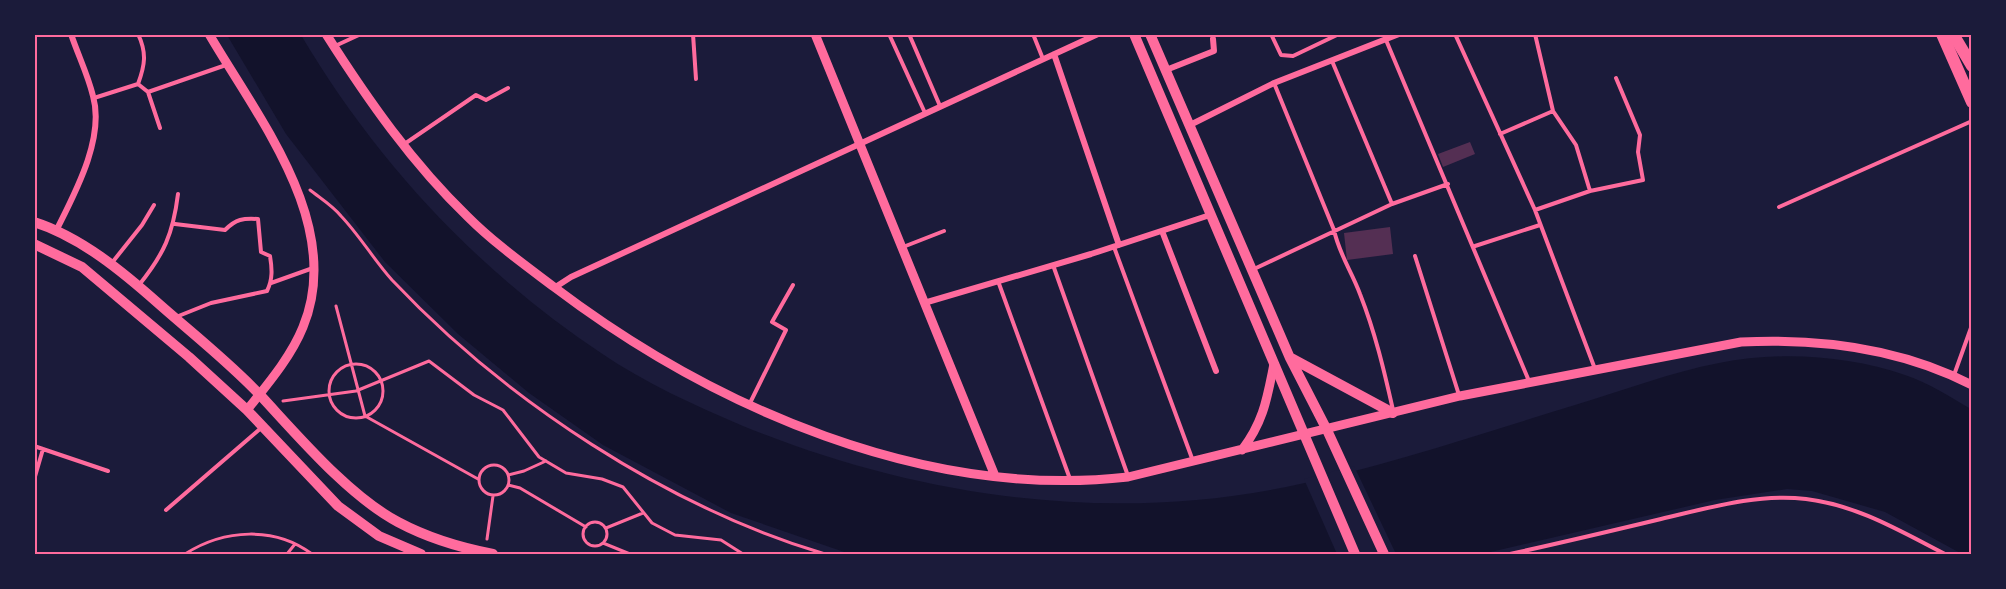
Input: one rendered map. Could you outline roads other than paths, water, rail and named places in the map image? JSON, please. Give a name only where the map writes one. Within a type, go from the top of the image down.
[{"type":"main road","points":[[1134,34],[1355,555]]},
{"type":"main road","points":[[1150,34],[1290,357],[1337,451],[1384,555]]},
{"type":"main road","points":[[1942,34],[1971,102]]},
{"type":"main road","points":[[1953,34],[1971,66]]},
{"type":"main road","points":[[34,222],[57,229],[111,264],[139,286],[260,394],[284,424],[368,502],[398,522],[488,554]]},
{"type":"main road","points":[[34,244],[82,267],[189,357],[247,410],[338,506],[379,536],[421,555]]},
{"type":"main road","points":[[1290,357],[1394,414]]},
{"type":"street","points":[[57,229],[86,170],[94,121],[94,98],[70,34]]},
{"type":"street","points":[[209,34],[292,174],[304,208],[313,268],[314,286],[303,327],[285,360],[247,410]]},
{"type":"street","points":[[326,34],[402,145],[470,220],[554,288],[641,346],[749,403],[814,430],[884,454],[942,468],[995,476],[1070,480],[1128,477],[1530,381],[1710,347],[1774,340],[1849,346],[1887,353],[1929,365],[1971,385]]},
{"type":"street","points":[[815,34],[995,476]]},
{"type":"street","points":[[554,288],[571,277],[1098,34]]},
{"type":"street","points":[[1190,125],[1274,82],[1331,58],[1399,34]]},
{"type":"street","points":[[1166,70],[1214,51],[1213,39]]},
{"type":"street","points":[[1054,54],[1116,246]]},
{"type":"street","points":[[924,303],[1116,246],[1209,215]]},
{"type":"street","points":[[1162,231],[1216,371]]},
{"type":"street","points":[[1242,450],[1257,430],[1261,420],[1274,364]]},
{"type":"lane","points":[[138,34],[145,50],[138,84]]},
{"type":"lane","points":[[334,46],[362,34]]},
{"type":"lane","points":[[693,34],[696,79]]},
{"type":"lane","points":[[889,34],[926,113]]},
{"type":"lane","points":[[909,34],[940,106]]},
{"type":"lane","points":[[1033,34],[1043,58]]},
{"type":"lane","points":[[1271,34],[1281,55],[1293,56],[1339,34]]},
{"type":"lane","points":[[1455,34],[1535,210],[1595,370]]},
{"type":"lane","points":[[1535,34],[1553,111],[1576,145],[1590,191]]},
{"type":"lane","points":[[1386,40],[1475,246],[1530,381]]},
{"type":"lane","points":[[1331,58],[1392,204]]},
{"type":"lane","points":[[148,92],[226,64]]},
{"type":"lane","points":[[1535,210],[1590,191],[1643,180],[1638,152],[1640,135],[1616,78]]},
{"type":"lane","points":[[1274,82],[1334,230],[1338,248],[1359,291],[1377,341],[1394,414]]},
{"type":"lane","points":[[94,98],[138,84]]},
{"type":"lane","points":[[138,84],[148,92],[160,128]]},
{"type":"lane","points":[[402,145],[477,95],[486,100],[508,88]]},
{"type":"lane","points":[[1500,134],[1553,111]]},
{"type":"lane","points":[[1779,207],[1971,122]]},
{"type":"lane","points":[[1252,269],[1392,204],[1448,184]]},
{"type":"lane","points":[[139,286],[161,257],[175,224],[178,194]]},
{"type":"lane","points":[[111,264],[142,225],[154,205]]},
{"type":"lane","points":[[175,224],[225,230],[243,218],[258,219],[261,252],[270,256],[271,283],[267,291],[203,305],[175,318]]},
{"type":"lane","points":[[1475,246],[1540,225]]},
{"type":"lane","points":[[902,248],[944,231]]},
{"type":"lane","points":[[1116,246],[1193,462]]},
{"type":"lane","points":[[1415,256],[1460,396]]},
{"type":"lane","points":[[1053,265],[1128,477]]},
{"type":"lane","points":[[271,283],[313,268]]},
{"type":"lane","points":[[998,281],[1070,480]]},
{"type":"lane","points":[[749,403],[786,330],[772,322],[793,285]]},
{"type":"lane","points":[[1954,376],[1971,325]]},
{"type":"lane","points":[[166,510],[262,427]]},
{"type":"lane","points":[[34,446],[108,471]]},
{"type":"lane","points":[[34,480],[44,449]]},
{"type":"lane","points":[[1510,555],[1712,507],[1789,498],[1833,504],[1864,514],[1945,555]]}]
